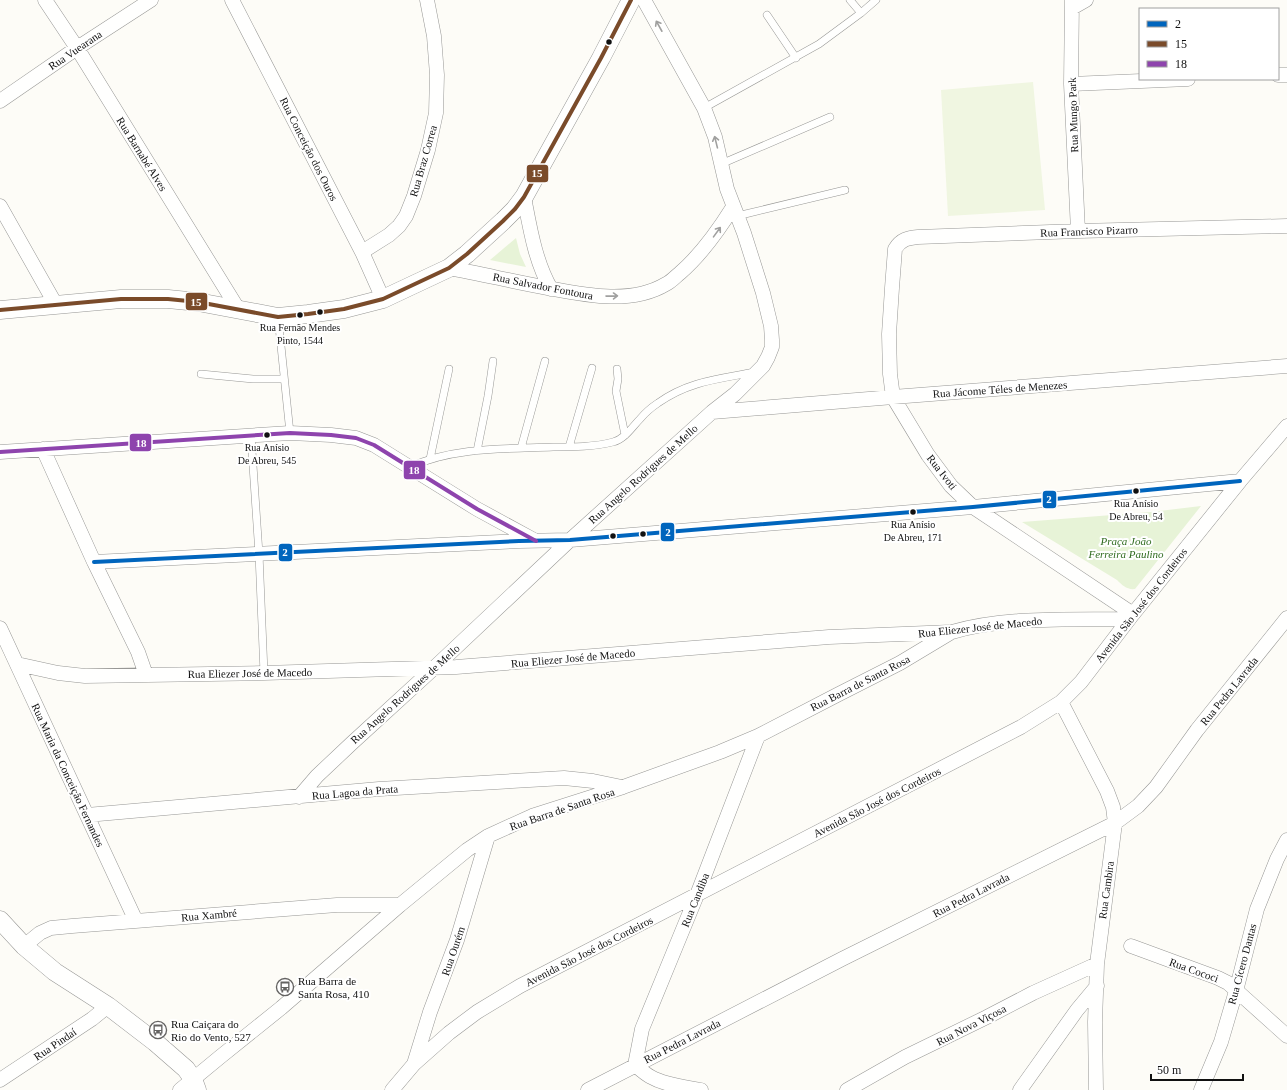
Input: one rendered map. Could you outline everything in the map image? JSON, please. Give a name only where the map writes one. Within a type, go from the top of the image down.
[{"type":"street","name":"Rua Barnabé Alves","points":[[45,0],[77,48],[238,309]]},
{"type":"street","name":"Rua Vuearana","points":[[0,101],[77,48],[151,0]]},
{"type":"street","name":"Rua Conceição dos Ouros","points":[[232,0],[362,252],[383,299]]},
{"type":"street","name":"Rua Braz Correa","points":[[362,252],[389,235],[399,226],[406,216],[414,196],[428,150],[436,113],[437,75],[434,36],[428,0]]},
{"type":"street","points":[[0,310],[121,299],[168,299],[198,302],[278,317],[344,309],[383,299],[449,268],[467,254],[503,221],[524,197],[601,58],[631,0]]},
{"type":"street","points":[[644,0],[704,108],[715,137],[721,164],[735,211]]},
{"type":"street","points":[[1072,4],[1086,0]]},
{"type":"street","name":"Rua Mungo Park","points":[[1072,4],[1072,84],[1078,231]]},
{"type":"street","points":[[1072,84],[1165,80]]},
{"type":"street","points":[[524,197],[531,234],[538,259],[544,277],[552,289]]},
{"type":"street","points":[[0,206],[4,221],[56,305]]},
{"type":"street","name":"Rua Salvador Fontoura","points":[[449,268],[577,294],[631,296],[647,292],[667,284],[690,264],[704,249],[735,211]]},
{"type":"street","name":"Rua Angelo Rodrigues de Mello","points":[[299,797],[317,776],[352,742],[434,668],[570,540],[712,412],[735,394],[763,366],[772,347],[771,326],[751,254],[735,211]]},
{"type":"street","name":"Rua Francisco Pizarro","points":[[896,249],[898,243],[903,240],[918,237],[1078,231],[1287,226]]},
{"type":"street","name":"Rua Ivoti","points":[[896,249],[889,334],[890,374],[893,397],[928,455],[951,486],[973,507],[1131,616]]},
{"type":"street","name":"Rua Jácome Téles de Menezes","points":[[712,412],[1287,366]]},
{"type":"street","name":"Avenida São José dos Cordeiros","points":[[392,1090],[414,1064],[449,1033],[477,1012],[520,986],[1022,728],[1061,702],[1081,682],[1131,616],[1240,481],[1287,426]]},
{"type":"street","points":[[0,452],[290,433],[356,438],[374,445],[477,508],[536,541]]},
{"type":"street","points":[[43,449],[94,562],[138,652],[146,675]]},
{"type":"street","points":[[94,562],[570,540],[973,507],[1240,481]]},
{"type":"street","name":"Rua Eliezer José de Macedo","points":[[17,664],[58,673],[85,676],[434,668],[829,637],[952,632],[986,624],[1019,621],[1131,616]]},
{"type":"street","name":"Rua Pedra Lavrada","points":[[588,1090],[842,959],[1115,823],[1138,806],[1156,787],[1197,730],[1286,621]]},
{"type":"street","name":"Rua Maria da Conceição Fernandes","points":[[0,628],[136,921]]},
{"type":"street","name":"Rua Barra de Santa Rosa","points":[[190,1086],[400,905],[467,850],[488,836],[532,816],[623,788],[720,752],[758,736],[900,663],[952,632]]},
{"type":"street","name":"Rua Cambira","points":[[1061,702],[1107,791],[1113,807],[1115,823],[1097,964],[1096,1090]]},
{"type":"street","name":"Rua Candiba","points":[[635,1065],[642,1029],[697,895],[758,736]]},
{"type":"street","name":"Rua Lagoa da Prata","points":[[87,815],[429,786],[564,778],[593,780],[623,788]]},
{"type":"street","name":"Rua Ourém","points":[[414,1064],[430,1012],[457,940],[488,836]]},
{"type":"street","name":"Rua Cícero Dantas","points":[[1201,1090],[1221,1042],[1257,909],[1277,859],[1287,840]]},
{"type":"street","name":"Rua Xambré","points":[[24,946],[40,933],[51,928],[337,905],[400,905]]},
{"type":"street","points":[[0,922],[24,946],[55,972],[108,1006],[155,1042],[186,1069],[190,1086]]},
{"type":"street","name":"Rua Cococi","points":[[1131,946],[1228,983],[1287,1036]]},
{"type":"street","name":"Rua Nova Viçosa","points":[[847,1090],[905,1057],[1033,993],[1097,964]]},
{"type":"street","points":[[1020,1090],[1077,1010],[1097,986]]},
{"type":"street","name":"Rua Pindaí","points":[[0,1080],[92,1019],[108,1006]]},
{"type":"street","points":[[635,1065],[650,1077],[660,1081],[701,1090]]},
{"type":"lane","points":[[850,0],[861,13]]},
{"type":"lane","points":[[704,108],[819,44],[876,0]]},
{"type":"lane","points":[[767,15],[796,58]]},
{"type":"lane","points":[[721,164],[830,117]]},
{"type":"lane","points":[[735,211],[845,190]]},
{"type":"lane","points":[[278,317],[290,433]]},
{"type":"lane","points":[[477,451],[488,396],[493,361]]},
{"type":"lane","points":[[521,448],[545,362]]},
{"type":"lane","points":[[569,447],[592,368]]},
{"type":"lane","points":[[617,369],[618,379],[616,391],[625,435]]},
{"type":"lane","points":[[430,459],[449,370]]},
{"type":"lane","points":[[410,466],[430,459],[466,452],[521,448],[569,447],[614,442],[621,439],[640,418],[657,403],[674,392],[708,380],[757,371]]},
{"type":"lane","points":[[201,374],[253,379],[284,380]]},
{"type":"lane","points":[[251,436],[259,554],[264,673]]},
{"type":"green space","points":[[1033,82],[1045,210],[948,216],[941,90]]},
{"type":"green space","points":[[516,238],[520,254],[526,267],[490,260]]},
{"type":"green space","name":"Praça João Ferreira Paulino","points":[[1201,506],[1135,589],[1125,587],[1117,580],[1022,522],[1151,512]]},
{"type":"transit line","name":"15","points":[[0,310],[121,299],[168,299],[198,302],[278,317],[344,309],[383,299],[449,268],[467,254],[503,221],[524,197],[601,58],[631,0]]},
{"type":"transit line","name":"18","points":[[0,452],[290,433],[356,438],[374,445],[477,509],[536,541]]},
{"type":"transit line","name":"2","points":[[94,562],[519,541],[570,540],[973,507],[1240,481]]},
{"type":"place","name":"Rua Fernão Mendes Pinto, 1544","points":[[300,315]]},
{"type":"place","name":"Rua Anísio De Abreu, 545","points":[[267,435]]},
{"type":"place","name":"Rua Anísio De Abreu, 54","points":[[1136,491]]},
{"type":"place","name":"Rua Anísio De Abreu, 171","points":[[913,512]]},
{"type":"place","name":"Rua Barra de Santa Rosa, 410","points":[[285,987]]},
{"type":"place","name":"Rua Caiçara do Rio do Vento, 527","points":[[158,1030]]}]
